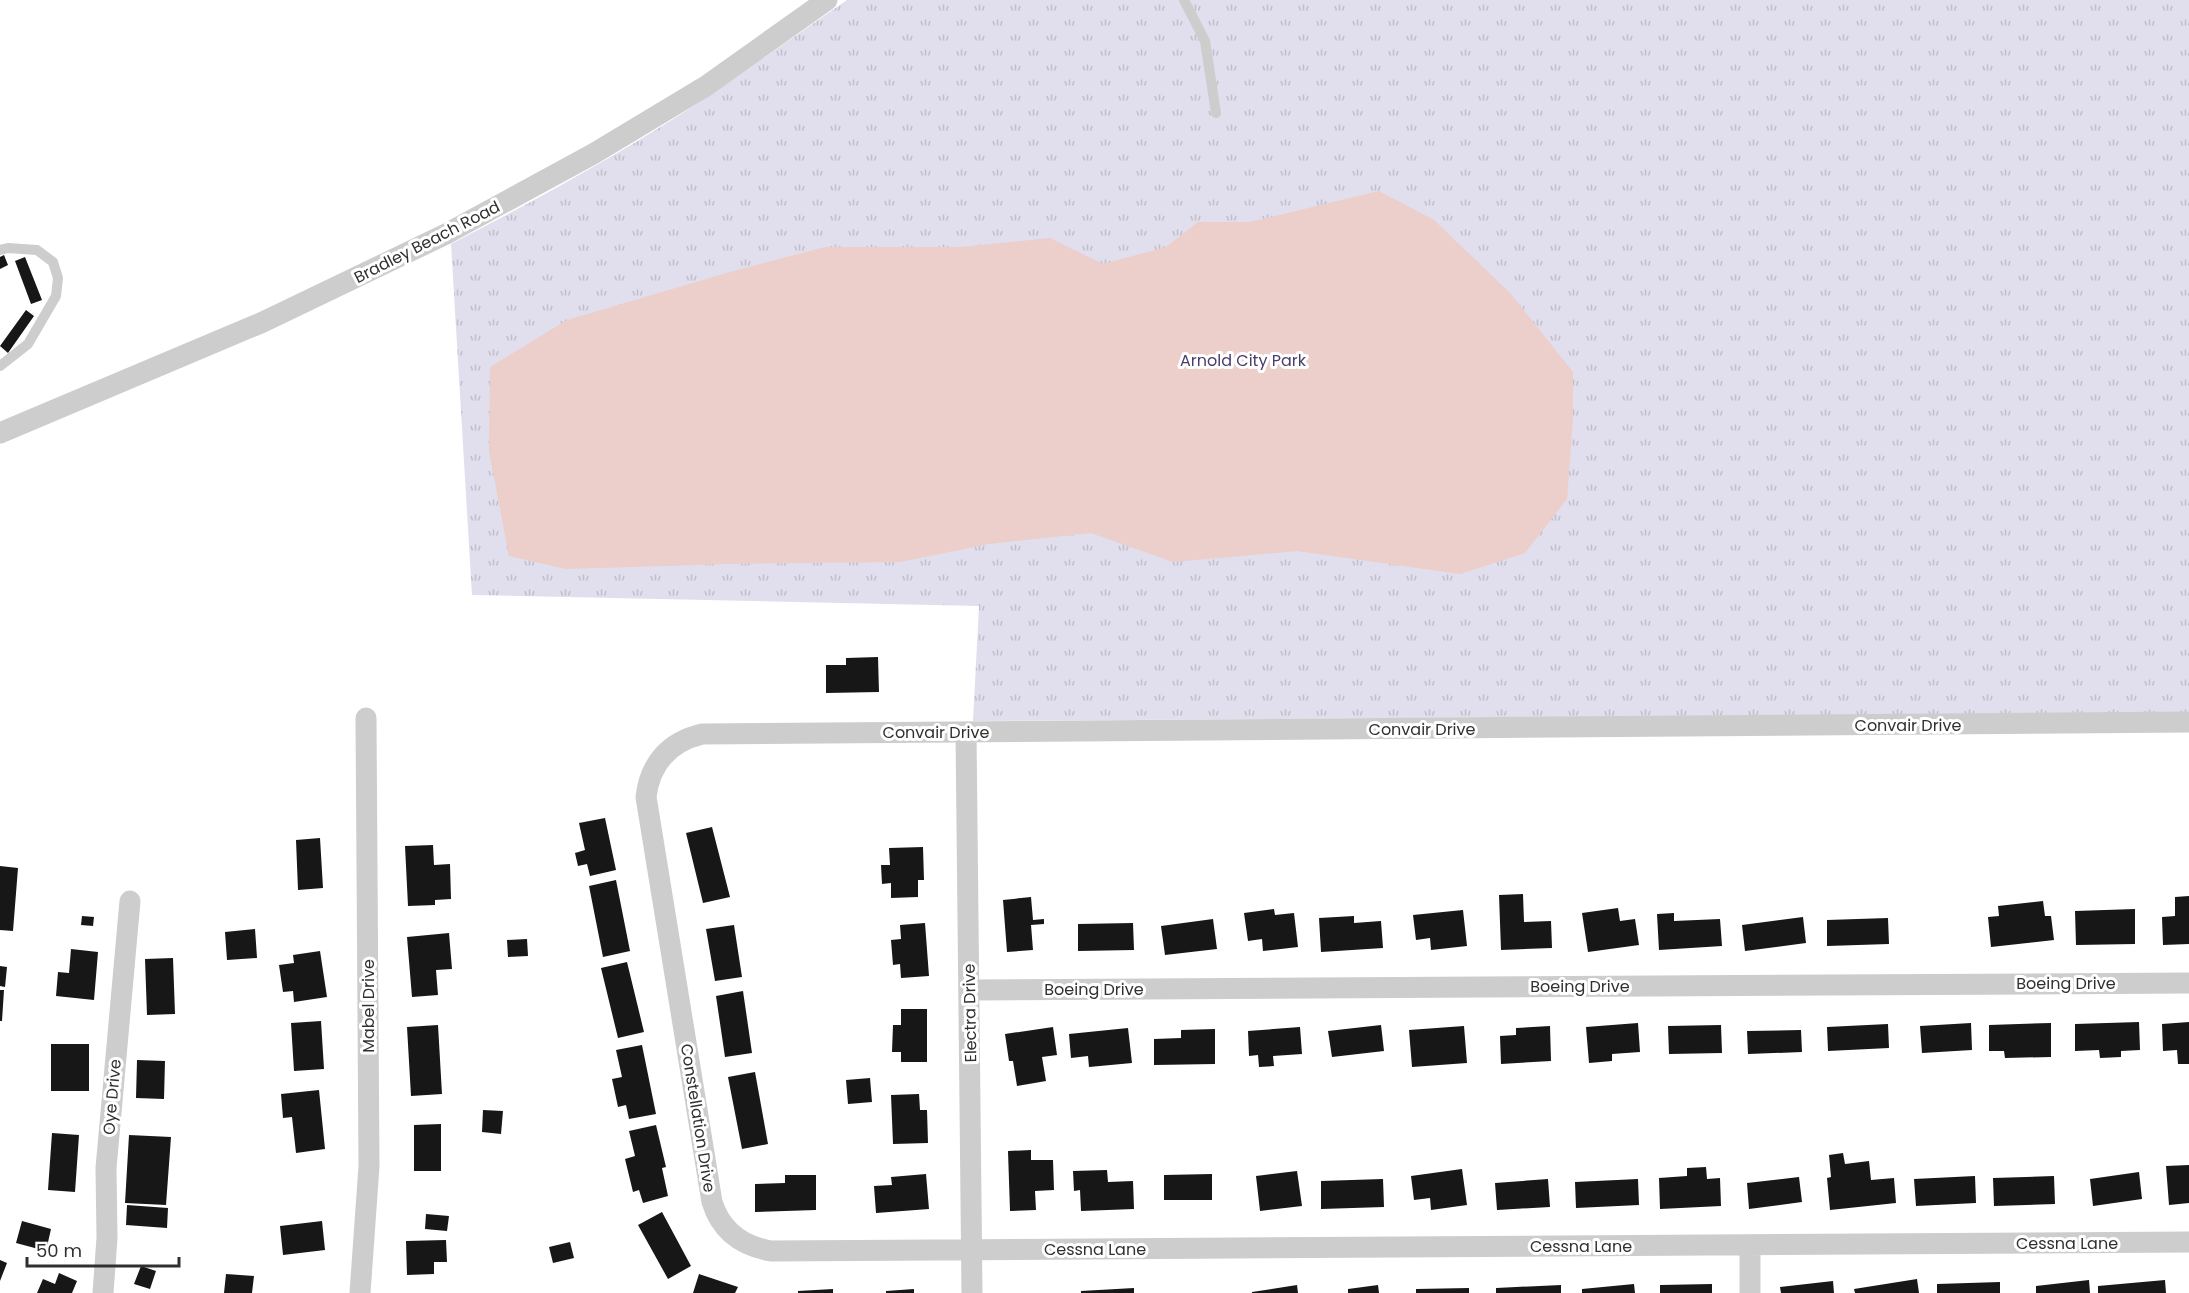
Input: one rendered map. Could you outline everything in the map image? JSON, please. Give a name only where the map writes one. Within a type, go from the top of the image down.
[{"type":"street","name":"Bradley Beach Road","points":[[0,433],[263,322],[446,234],[593,154],[696,92],[826,0]]},
{"type":"street","name":"Mabel Drive","points":[[360,1293],[369,1166],[366,718]]},
{"type":"street","name":"Convair Drive","points":[[661,757],[680,742],[702,734],[2189,723]]},
{"type":"street","name":"Electra Drive","points":[[966,732],[972,1293]]},
{"type":"street","name":"Constellation Drive","points":[[661,757],[650,776],[646,797],[710,1191],[715,1212],[721,1223],[737,1239],[748,1245],[771,1251],[972,1250]]},
{"type":"street","name":"Oye Drive","points":[[103,1293],[107,1238],[106,1168],[130,901]]},
{"type":"street","name":"Boeing Drive","points":[[970,990],[2189,982]]},
{"type":"street","name":"Cessna Lane","points":[[972,1250],[2189,1242]]},
{"type":"street","points":[[1750,1245],[1750,1293]]},
{"type":"lane","points":[[1184,0],[1205,41],[1216,113]]},
{"type":"lane","points":[[0,250],[8,248],[37,250],[52,262],[58,279],[56,296],[28,344],[0,366]]},
{"type":"green space","name":"Arnold City Park","points":[[847,0],[2189,0],[2189,713],[973,721],[979,606],[472,595],[451,244],[551,191],[649,134],[712,94]]},
{"type":"shaded area","points":[[1379,191],[1434,220],[1510,293],[1573,372],[1573,417],[1567,499],[1525,553],[1460,574],[1297,551],[1173,562],[1091,533],[989,544],[900,562],[566,569],[509,556],[489,451],[490,367],[567,320],[730,272],[825,247],[961,247],[1050,238],[1103,264],[1166,247],[1198,222],[1250,222]]},
{"type":"building","points":[[4,255],[8,265],[0,269],[0,257]]},
{"type":"building","points":[[25,257],[42,300],[31,304],[15,261]]},
{"type":"building","points":[[26,310],[34,316],[8,353],[0,346]]},
{"type":"building","points":[[878,657],[879,692],[826,693],[826,665],[846,665],[846,658]]},
{"type":"building","points":[[605,818],[616,870],[590,876],[587,864],[578,866],[575,853],[585,850],[579,823]]},
{"type":"building","points":[[712,827],[730,897],[703,903],[686,833]]},
{"type":"building","points":[[320,838],[323,888],[298,890],[296,840]]},
{"type":"building","points":[[433,845],[434,865],[450,864],[451,899],[435,900],[435,905],[408,906],[405,846]]},
{"type":"building","points":[[923,847],[924,880],[918,880],[918,897],[891,898],[891,883],[882,884],[881,865],[890,865],[889,848]]},
{"type":"building","points":[[0,866],[18,868],[13,931],[0,930]]},
{"type":"building","points":[[616,880],[630,951],[603,957],[589,886]]},
{"type":"building","points":[[1523,894],[1524,922],[1551,921],[1552,948],[1501,950],[1499,895]]},
{"type":"building","points":[[2189,896],[2189,944],[2163,945],[2162,917],[2175,916],[2175,897]]},
{"type":"building","points":[[1031,897],[1033,920],[1044,919],[1044,924],[1031,925],[1033,950],[1007,952],[1003,900]]},
{"type":"building","points":[[2043,901],[2045,916],[2051,916],[2054,940],[1991,947],[1988,917],[1999,916],[1998,906]]},
{"type":"building","points":[[1618,908],[1620,921],[1635,919],[1639,945],[1588,952],[1582,913]]},
{"type":"building","points":[[1274,909],[1275,915],[1294,913],[1298,947],[1263,951],[1262,939],[1248,941],[1244,913]]},
{"type":"building","points":[[2135,909],[2135,944],[2076,945],[2075,911]]},
{"type":"building","points":[[1463,910],[1467,946],[1431,950],[1430,938],[1416,940],[1413,915]]},
{"type":"building","points":[[1674,913],[1674,921],[1720,919],[1722,946],[1659,950],[1657,914]]},
{"type":"building","points":[[82,916],[94,917],[93,926],[81,925]]},
{"type":"building","points":[[1354,916],[1354,923],[1381,921],[1383,948],[1321,952],[1319,918]]},
{"type":"building","points":[[1803,917],[1806,943],[1745,951],[1742,925]]},
{"type":"building","points":[[1888,918],[1889,944],[1827,946],[1827,920]]},
{"type":"building","points":[[1213,919],[1217,949],[1165,955],[1161,926]]},
{"type":"building","points":[[925,923],[929,976],[901,978],[900,964],[893,965],[891,940],[901,939],[900,925]]},
{"type":"building","points":[[1133,923],[1134,950],[1078,951],[1078,924]]},
{"type":"building","points":[[734,925],[742,977],[715,981],[706,929]]},
{"type":"building","points":[[255,929],[257,958],[227,960],[225,932]]},
{"type":"building","points":[[449,933],[452,969],[436,970],[438,995],[412,997],[407,937]]},
{"type":"building","points":[[527,939],[528,956],[508,957],[507,940]]},
{"type":"building","points":[[71,949],[98,952],[94,1000],[56,996],[58,972],[69,973]]},
{"type":"building","points":[[320,951],[327,997],[294,1002],[293,991],[283,992],[279,965],[294,963],[293,955]]},
{"type":"building","points":[[173,958],[175,1014],[147,1015],[145,959]]},
{"type":"building","points":[[627,962],[644,1032],[618,1038],[601,968]]},
{"type":"building","points":[[0,966],[7,967],[5,987],[0,986]]},
{"type":"building","points":[[0,990],[4,990],[2,1021],[0,1021]]},
{"type":"building","points":[[743,991],[752,1053],[725,1057],[716,996]]},
{"type":"building","points":[[901,1009],[927,1009],[927,1062],[901,1062],[901,1052],[892,1052],[893,1025],[901,1025]]},
{"type":"building","points":[[321,1021],[324,1069],[294,1071],[291,1023]]},
{"type":"building","points":[[2139,1022],[2140,1050],[2121,1051],[2121,1057],[2100,1058],[2099,1050],[2075,1051],[2075,1024]]},
{"type":"building","points":[[2189,1022],[2189,1064],[2178,1064],[2177,1050],[2163,1051],[2162,1024]]},
{"type":"building","points":[[1638,1023],[1640,1052],[1612,1054],[1612,1061],[1589,1063],[1586,1027]]},
{"type":"building","points":[[1971,1023],[1972,1050],[1922,1053],[1920,1026]]},
{"type":"building","points":[[2051,1023],[2051,1057],[2005,1058],[2004,1051],[1989,1051],[1989,1025]]},
{"type":"building","points":[[1888,1024],[1889,1048],[1828,1051],[1827,1027]]},
{"type":"building","points":[[438,1025],[442,1094],[411,1096],[407,1027]]},
{"type":"building","points":[[1381,1025],[1384,1051],[1332,1057],[1328,1031]]},
{"type":"building","points":[[1721,1025],[1722,1053],[1669,1054],[1668,1026]]},
{"type":"building","points":[[1464,1026],[1467,1063],[1412,1067],[1409,1030]]},
{"type":"building","points":[[1550,1026],[1551,1061],[1501,1064],[1500,1036],[1516,1035],[1516,1028]]},
{"type":"building","points":[[1053,1027],[1057,1055],[1042,1057],[1046,1081],[1017,1086],[1013,1061],[1009,1061],[1005,1034]]},
{"type":"building","points":[[1300,1027],[1302,1054],[1273,1056],[1274,1066],[1259,1067],[1258,1055],[1249,1056],[1248,1031]]},
{"type":"building","points":[[1128,1028],[1132,1063],[1089,1067],[1088,1056],[1071,1058],[1069,1034]]},
{"type":"building","points":[[1215,1029],[1215,1064],[1154,1065],[1154,1039],[1181,1038],[1181,1030]]},
{"type":"building","points":[[1801,1030],[1802,1052],[1748,1054],[1747,1031]]},
{"type":"building","points":[[51,1044],[89,1044],[89,1091],[51,1091]]},
{"type":"building","points":[[642,1045],[656,1114],[629,1119],[626,1105],[618,1107],[612,1079],[622,1077],[616,1050]]},
{"type":"building","points":[[137,1060],[165,1061],[164,1099],[136,1098]]},
{"type":"building","points":[[755,1072],[768,1144],[742,1149],[728,1077]]},
{"type":"building","points":[[870,1078],[872,1102],[848,1104],[846,1080]]},
{"type":"building","points":[[319,1090],[325,1149],[296,1153],[292,1117],[283,1118],[281,1094]]},
{"type":"building","points":[[919,1094],[920,1110],[927,1110],[928,1143],[893,1144],[891,1095]]},
{"type":"building","points":[[483,1110],[503,1111],[501,1134],[482,1132]]},
{"type":"building","points":[[441,1124],[441,1171],[414,1171],[414,1125]]},
{"type":"building","points":[[656,1125],[666,1167],[662,1168],[668,1196],[643,1203],[639,1190],[633,1192],[625,1159],[635,1156],[629,1131]]},
{"type":"building","points":[[52,1133],[79,1135],[75,1192],[48,1190]]},
{"type":"building","points":[[129,1135],[171,1137],[166,1205],[125,1203]]},
{"type":"building","points":[[1031,1150],[1031,1160],[1053,1160],[1054,1190],[1035,1191],[1036,1210],[1010,1211],[1008,1151]]},
{"type":"building","points":[[1843,1153],[1845,1164],[1869,1161],[1871,1180],[1894,1178],[1896,1203],[1830,1210],[1827,1178],[1831,1177],[1829,1155]]},
{"type":"building","points":[[2189,1165],[2189,1203],[2169,1205],[2166,1166]]},
{"type":"building","points":[[1706,1167],[1707,1179],[1720,1178],[1721,1206],[1660,1209],[1659,1178],[1687,1176],[1687,1168]]},
{"type":"building","points":[[1462,1169],[1467,1205],[1431,1210],[1430,1198],[1414,1200],[1411,1176]]},
{"type":"building","points":[[1107,1170],[1108,1182],[1133,1181],[1134,1209],[1081,1211],[1080,1190],[1074,1191],[1073,1171]]},
{"type":"building","points":[[1297,1171],[1302,1206],[1260,1211],[1256,1176]]},
{"type":"building","points":[[2139,1172],[2142,1199],[2093,1206],[2090,1179]]},
{"type":"building","points":[[926,1174],[929,1209],[876,1213],[874,1186],[892,1185],[891,1177]]},
{"type":"building","points":[[1212,1174],[1212,1200],[1164,1200],[1164,1175]]},
{"type":"building","points":[[785,1175],[816,1175],[816,1210],[755,1212],[755,1184],[785,1183]]},
{"type":"building","points":[[1975,1176],[1976,1203],[1916,1206],[1914,1179]]},
{"type":"building","points":[[2054,1176],[2055,1204],[1994,1206],[1993,1178]]},
{"type":"building","points":[[1799,1177],[1802,1202],[1749,1209],[1747,1183]]},
{"type":"building","points":[[1383,1179],[1384,1207],[1321,1209],[1321,1181]]},
{"type":"building","points":[[1548,1179],[1550,1207],[1497,1210],[1495,1183]]},
{"type":"building","points":[[1638,1179],[1639,1205],[1576,1208],[1575,1182]]},
{"type":"building","points":[[127,1205],[168,1208],[167,1228],[126,1225]]},
{"type":"building","points":[[662,1212],[691,1266],[668,1279],[638,1225]]},
{"type":"building","points":[[426,1214],[449,1216],[447,1231],[425,1229]]},
{"type":"building","points":[[22,1221],[51,1229],[46,1251],[16,1243]]},
{"type":"building","points":[[322,1221],[325,1250],[283,1255],[280,1226]]},
{"type":"building","points":[[446,1240],[447,1262],[434,1262],[434,1274],[407,1275],[406,1241]]},
{"type":"building","points":[[570,1242],[574,1258],[553,1263],[549,1247]]},
{"type":"building","points":[[0,1260],[7,1263],[0,1281]]},
{"type":"building","points":[[141,1266],[156,1271],[150,1289],[134,1284]]},
{"type":"building","points":[[59,1273],[77,1281],[72,1293],[37,1293],[43,1279],[55,1284]]},
{"type":"building","points":[[226,1274],[254,1276],[252,1293],[224,1293]]},
{"type":"building","points":[[699,1274],[738,1287],[735,1293],[693,1293]]},
{"type":"building","points":[[1917,1279],[1919,1293],[1855,1293],[1854,1289]]},
{"type":"building","points":[[2089,1280],[2090,1293],[2036,1293],[2036,1286]]},
{"type":"building","points":[[2165,1280],[2166,1293],[2098,1293],[2098,1286]]},
{"type":"building","points":[[1833,1281],[1834,1293],[1781,1293],[1780,1287]]},
{"type":"building","points":[[2000,1282],[2000,1293],[1937,1293],[1937,1284]]},
{"type":"building","points":[[1634,1284],[1635,1293],[1582,1293],[1582,1289]]},
{"type":"building","points":[[1712,1284],[1712,1293],[1660,1293],[1660,1285]]},
{"type":"building","points":[[1297,1285],[1298,1293],[1252,1293],[1252,1292]]},
{"type":"building","points":[[1378,1285],[1379,1293],[1348,1293],[1348,1289]]},
{"type":"building","points":[[1561,1285],[1561,1293],[1496,1293],[1496,1288]]},
{"type":"building","points":[[1134,1288],[1134,1293],[1081,1293],[1081,1291]]},
{"type":"building","points":[[1469,1288],[1469,1293],[1416,1293],[1416,1289]]},
{"type":"building","points":[[833,1289],[833,1293],[798,1293],[798,1291]]},
{"type":"building","points":[[914,1289],[914,1293],[886,1293],[886,1291]]}]
